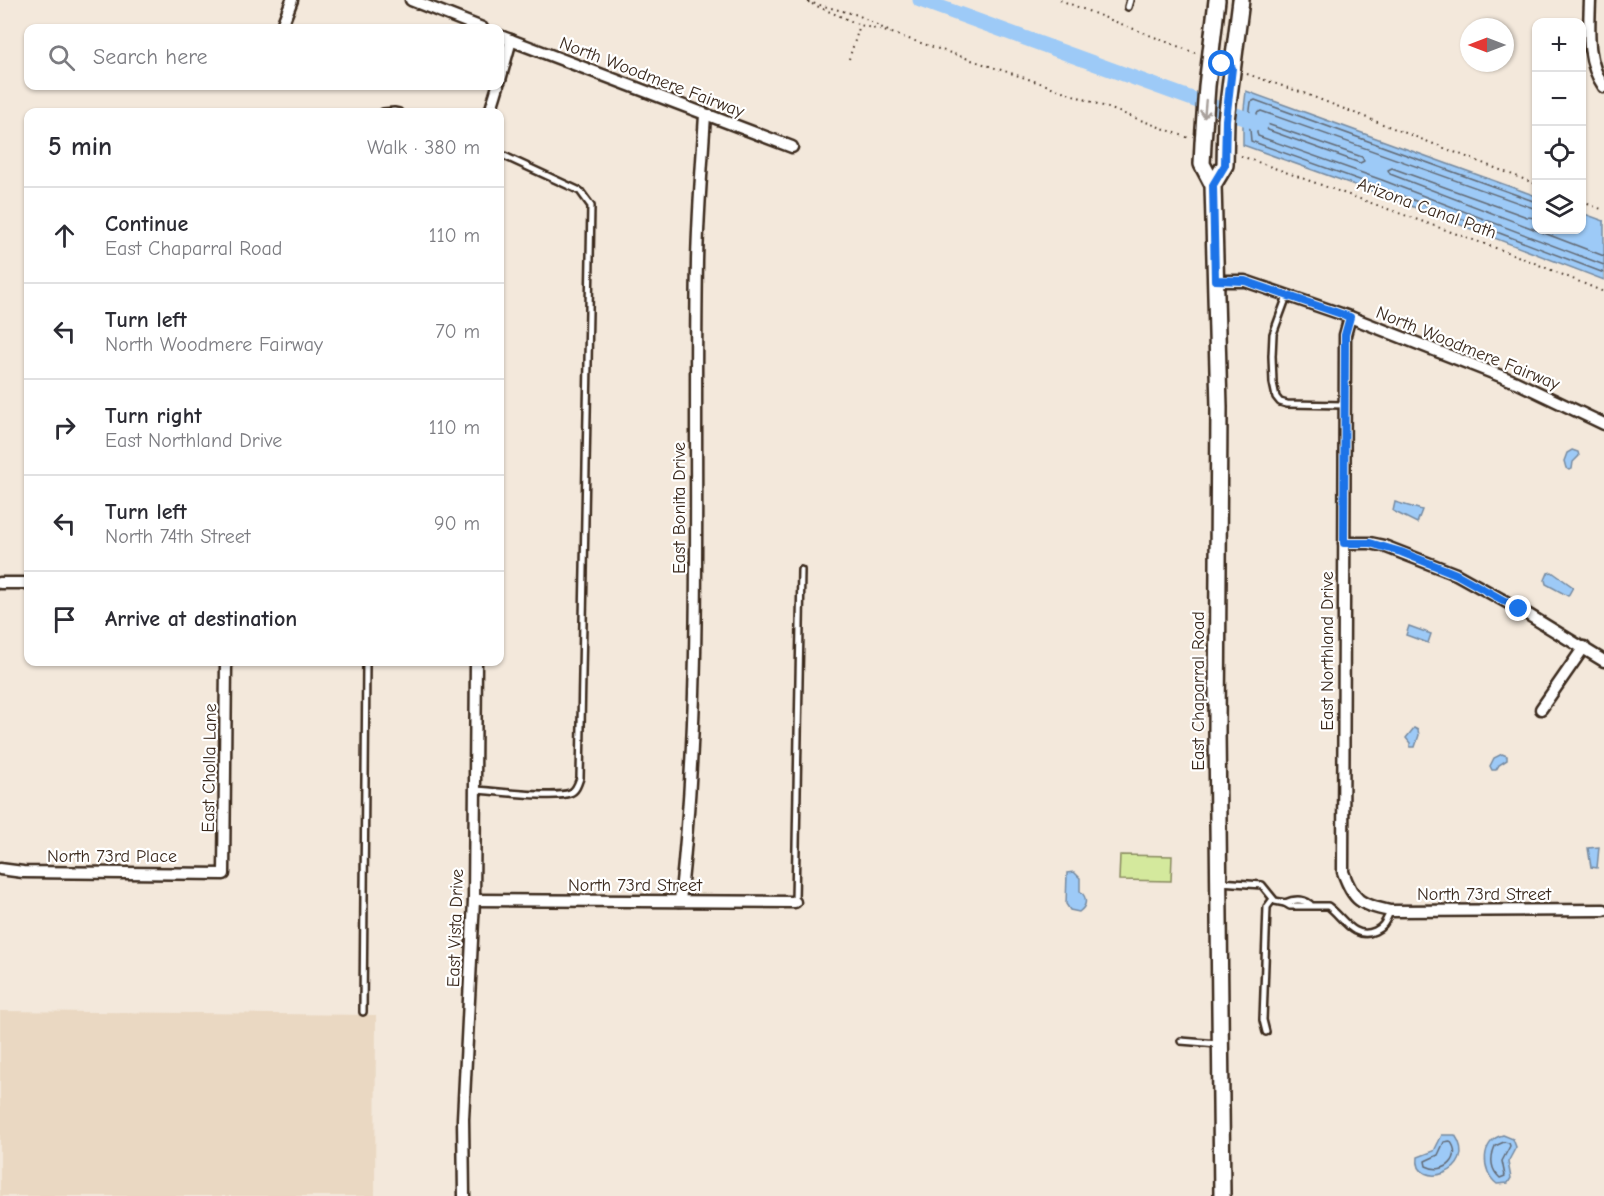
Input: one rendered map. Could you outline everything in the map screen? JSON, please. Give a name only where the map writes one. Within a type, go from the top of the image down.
[{"type":"main road","name":"East Chaparral Road","points":[[1217,0],[1197,141],[1202,164],[1213,185],[1219,407],[1217,730],[1222,1196]]},
{"type":"main road","name":"East Chaparral Road","points":[[1213,185],[1232,153],[1231,76],[1240,0]]},
{"type":"street","points":[[283,24],[292,0]]},
{"type":"street","points":[[411,0],[472,24]]},
{"type":"street","points":[[1590,0],[1589,47],[1597,77],[1604,87]]},
{"type":"street","name":"North Woodmere Fairway","points":[[504,37],[792,147]]},
{"type":"street","points":[[504,65],[511,40]]},
{"type":"street","points":[[491,108],[497,90]]},
{"type":"street","name":"East Bonita Drive","points":[[680,901],[687,838],[695,691],[697,259],[705,115]]},
{"type":"street","name":"North Woodmere Fairway","points":[[1215,280],[1245,281],[1350,317],[1516,382],[1604,424]]},
{"type":"street","name":"East Northland Drive","points":[[1350,317],[1345,335],[1344,405],[1343,872],[1350,892],[1365,905]]},
{"type":"street","points":[[1344,543],[1370,543],[1384,546],[1456,574],[1584,647],[1604,661]]},
{"type":"street","points":[[0,583],[24,583]]},
{"type":"street","points":[[1541,709],[1584,647]]},
{"type":"street","name":"East Cholla Lane","points":[[224,874],[226,666]]},
{"type":"street","name":"East Vista Drive","points":[[464,1196],[463,1119],[474,900],[476,666]]},
{"type":"street","name":"North 73rd Place","points":[[0,869],[23,872],[224,874]]},
{"type":"street","name":"North 73rd Street","points":[[474,900],[795,902]]},
{"type":"street","name":"North 73rd Street","points":[[1365,905],[1390,911],[1604,910]]},
{"type":"lane","points":[[475,790],[563,794],[576,789],[580,778],[591,206],[580,191],[504,156]]},
{"type":"lane","points":[[1288,296],[1273,334],[1273,383],[1276,397],[1280,402],[1287,404],[1344,405]]},
{"type":"lane","points":[[795,902],[801,570]]},
{"type":"lane","points":[[363,1012],[366,666]]},
{"type":"lane","points":[[1219,882],[1262,885],[1273,899],[1286,903],[1294,900],[1328,906],[1348,926],[1360,933],[1371,933],[1380,928],[1390,911]]},
{"type":"lane","points":[[1266,1032],[1263,1020],[1267,907],[1273,899]]},
{"type":"lane","points":[[1181,1041],[1220,1044]]},
{"type":"path","points":[[801,0],[858,15],[894,33],[1049,86],[1197,141]]},
{"type":"path","points":[[1060,0],[1209,67]]},
{"type":"path","points":[[808,2],[860,25],[894,33]]},
{"type":"path","points":[[849,59],[860,25]]},
{"type":"path","points":[[1231,76],[1306,94],[1532,182]]},
{"type":"path","name":"Arizona Canal Path","points":[[1232,153],[1515,255],[1604,292]]},
{"type":"path","points":[[1586,204],[1604,210]]},
{"type":"shaded area","points":[[0,1011],[376,1015],[375,1196],[0,1196]]},
{"type":"green space","points":[[1120,855],[1172,856],[1171,881],[1119,880]]},
{"type":"water","points":[[1246,91],[1532,195],[1532,234],[1586,234],[1586,214],[1604,221],[1604,280],[1377,193],[1243,145]]},
{"type":"water","points":[[1572,450],[1578,452],[1579,456],[1573,462],[1572,469],[1569,470],[1564,461],[1567,453]]},
{"type":"water","points":[[1395,502],[1422,510],[1417,523],[1393,511]]},
{"type":"water","points":[[1552,572],[1573,587],[1568,596],[1546,584],[1548,573]]},
{"type":"water","points":[[1409,626],[1431,634],[1428,643],[1406,635]]},
{"type":"water","points":[[1414,728],[1418,730],[1419,735],[1415,747],[1410,747],[1406,738]]},
{"type":"water","points":[[1502,754],[1507,756],[1507,760],[1496,770],[1492,770],[1490,766],[1494,758]]},
{"type":"water","points":[[1599,847],[1597,868],[1591,867],[1588,848]]},
{"type":"water","points":[[1074,872],[1080,878],[1080,891],[1085,899],[1085,905],[1079,912],[1070,910],[1066,904],[1067,873]]},
{"type":"water","points":[[1442,1135],[1455,1135],[1461,1148],[1459,1159],[1453,1168],[1444,1173],[1434,1175],[1425,1173],[1419,1167],[1418,1157],[1434,1151]]},
{"type":"water","points":[[1503,1135],[1513,1139],[1516,1147],[1508,1162],[1511,1178],[1508,1183],[1497,1184],[1488,1172],[1485,1157],[1490,1143]]},
{"type":"waterway","points":[[920,0],[1261,124]]},
{"type":"route","points":[[1222,64],[1232,68],[1226,120],[1225,165],[1213,185],[1215,280],[1245,281],[1350,317],[1345,335],[1344,543],[1370,543],[1401,552],[1456,574],[1519,609]]}]
